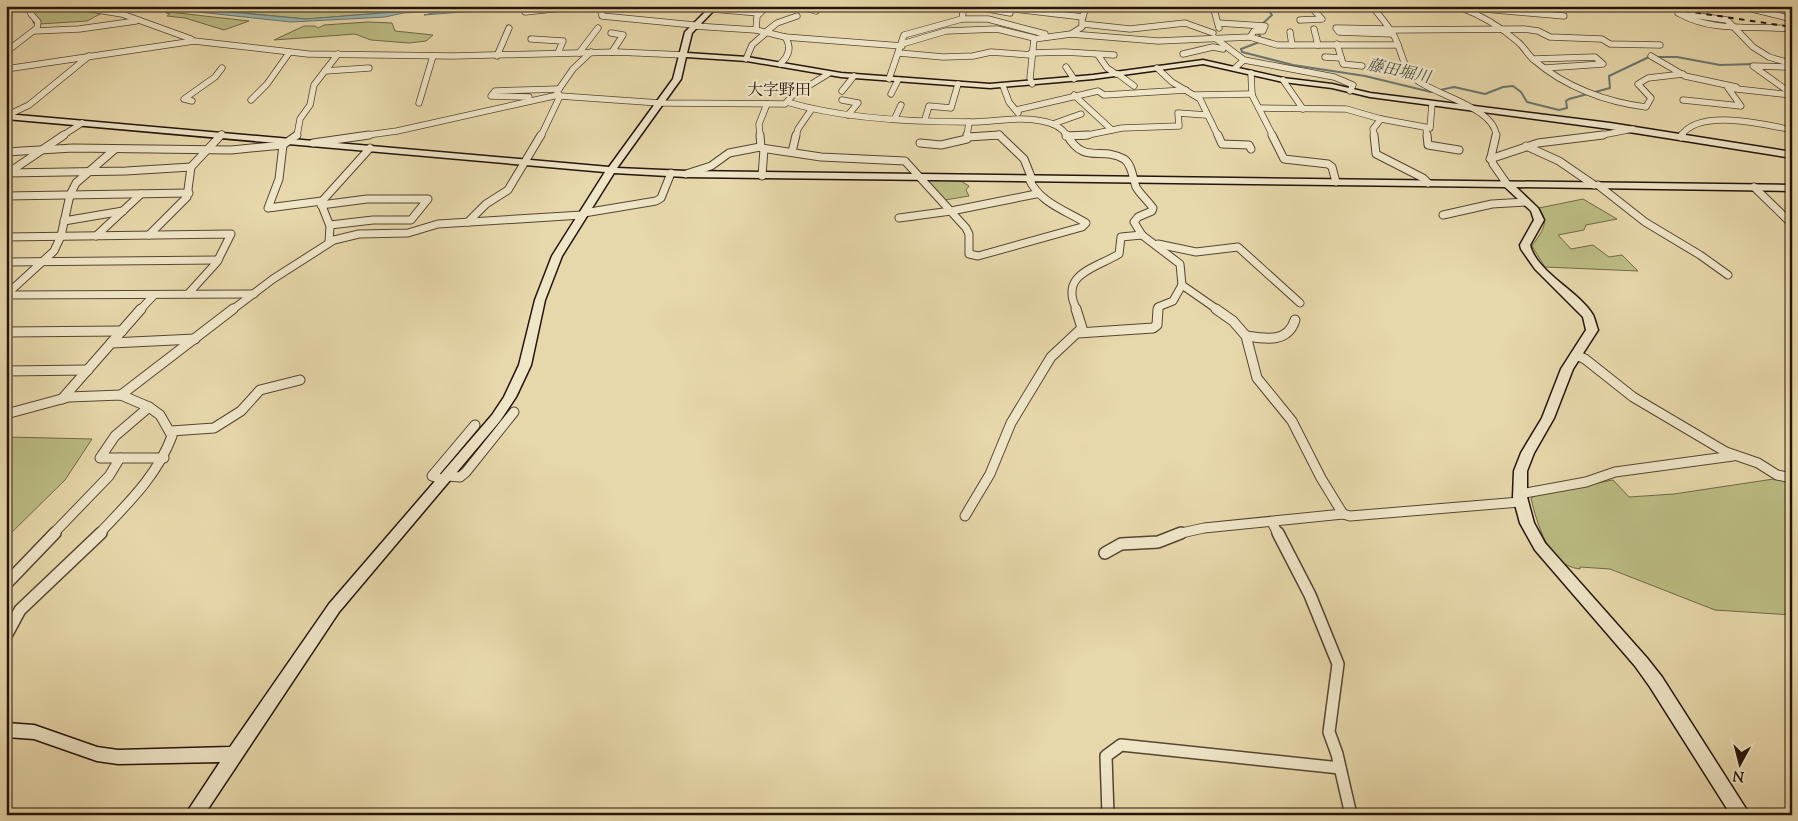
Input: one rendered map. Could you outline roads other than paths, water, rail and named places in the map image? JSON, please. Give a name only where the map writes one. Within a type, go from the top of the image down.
[{"type":"street","points":[[6,52],[34,31],[38,22],[31,14],[29,6]]},
{"type":"street","points":[[73,6],[122,14],[136,21],[201,41],[289,53],[497,56],[612,52],[684,55],[746,59],[828,74],[1003,86],[1117,74],[1203,62],[1285,80],[1332,86],[1350,91],[1432,104],[1633,129],[1792,155]]},
{"type":"street","points":[[525,12],[581,6]]},
{"type":"street","points":[[600,6],[602,16],[669,21],[694,26],[768,31],[785,37],[902,45],[946,31],[1003,30],[1034,38],[1071,34],[1125,40],[1176,42],[1214,36],[1250,37],[1277,45],[1398,45]]},
{"type":"street","points":[[694,6],[730,8],[759,13]]},
{"type":"street","points":[[756,30],[759,13],[766,6]]},
{"type":"street","points":[[798,6],[816,11]]},
{"type":"street","points":[[962,19],[964,6]]},
{"type":"street","points":[[1071,34],[1079,30],[1083,24],[1085,6]]},
{"type":"street","points":[[1213,6],[1219,28],[1214,36]]},
{"type":"street","points":[[1300,20],[1322,19],[1310,6]]},
{"type":"street","points":[[1372,6],[1391,31],[1411,75],[1471,109],[1493,125],[1495,137],[1490,159],[1494,170],[1535,210],[1539,220],[1539,224],[1526,245],[1526,250],[1545,274],[1582,309],[1592,324],[1591,335],[1568,368],[1548,420],[1525,457],[1520,474],[1520,498],[1524,517],[1539,546],[1641,662],[1741,815]]},
{"type":"street","points":[[1459,6],[1564,16]]},
{"type":"street","points":[[1459,6],[1481,15],[1519,43],[1533,59],[1545,68],[1592,95],[1610,98],[1630,106],[1646,107],[1652,98],[1638,84],[1648,78],[1683,74]]},
{"type":"street","points":[[1741,7],[1751,6]]},
{"type":"street","points":[[1741,7],[1792,19]]},
{"type":"street","points":[[194,815],[334,608],[492,424],[519,380],[549,272],[611,170],[677,79],[687,36],[694,26],[713,8]]},
{"type":"street","points":[[1006,8],[1083,17]]},
{"type":"street","points":[[988,9],[1018,14]]},
{"type":"street","points":[[1005,24],[1023,10]]},
{"type":"street","points":[[1792,29],[1766,27],[1735,29],[1693,22],[1678,13],[1727,20],[1735,29],[1753,47],[1769,57],[1792,64]]},
{"type":"street","points":[[746,59],[752,45],[777,23],[797,16]]},
{"type":"street","points":[[891,94],[899,53],[905,35],[962,19],[988,19],[1052,35]]},
{"type":"street","points":[[34,31],[79,29],[136,21]]},
{"type":"street","points":[[1083,24],[1134,28],[1180,23],[1214,36],[1244,60],[1345,80],[1353,85],[1350,91]]},
{"type":"street","points":[[1218,23],[1256,24],[1264,29],[1254,31],[1250,37]]},
{"type":"street","points":[[497,56],[509,28]]},
{"type":"street","points":[[579,53],[598,28]]},
{"type":"street","points":[[1391,31],[1336,28],[1339,32],[1531,30],[1550,37],[1602,39],[1610,44],[1660,45]]},
{"type":"street","points":[[1314,29],[1318,45]]},
{"type":"street","points":[[1290,32],[1292,45]]},
{"type":"street","points":[[611,33],[623,35],[612,52]]},
{"type":"street","points":[[780,64],[787,57],[789,50],[789,42],[785,37]]},
{"type":"street","points":[[1032,84],[1030,78],[1031,54],[1034,38]]},
{"type":"street","points":[[531,39],[563,41],[558,54]]},
{"type":"street","points":[[6,69],[201,41]]},
{"type":"street","points":[[1176,42],[1182,48],[1188,63]]},
{"type":"street","points":[[1337,44],[1345,65],[1362,66]]},
{"type":"street","points":[[1183,54],[1213,46],[1235,52]]},
{"type":"street","points":[[468,222],[486,204],[508,190],[527,162],[548,124],[559,93],[573,69],[590,52]]},
{"type":"street","points":[[899,53],[952,57],[991,52],[1031,54],[1065,52],[1114,55]]},
{"type":"street","points":[[251,100],[267,84],[289,53]]},
{"type":"street","points":[[330,225],[373,220],[411,220],[428,199],[367,199],[268,208],[279,179],[288,143],[299,132],[302,114],[310,105],[311,90],[338,54]]},
{"type":"street","points":[[1098,55],[1107,68],[1134,86]]},
{"type":"street","points":[[6,116],[42,95],[89,56]]},
{"type":"street","points":[[419,103],[433,56]]},
{"type":"street","points":[[1325,57],[1341,58]]},
{"type":"street","points":[[1533,59],[1595,57],[1603,64],[1545,68]]},
{"type":"street","points":[[1652,57],[1689,77],[1723,81],[1738,89]]},
{"type":"street","points":[[1235,68],[1244,60]]},
{"type":"street","points":[[1792,70],[1788,67],[1779,66],[1753,66],[1792,94]]},
{"type":"street","points":[[1066,67],[1074,79]]},
{"type":"street","points":[[192,101],[184,100],[215,77],[222,68]]},
{"type":"street","points":[[325,71],[369,68]]},
{"type":"street","points":[[1157,68],[1200,99],[1206,115],[1222,144],[1249,145],[1251,149]]},
{"type":"street","points":[[1285,80],[1293,71]]},
{"type":"street","points":[[1251,73],[1252,94],[1284,159],[1328,164],[1332,168],[1336,182]]},
{"type":"street","points":[[787,102],[792,96],[828,74]]},
{"type":"street","points":[[842,91],[854,76]]},
{"type":"street","points":[[1285,80],[1303,109]]},
{"type":"street","points":[[925,120],[929,106],[951,108],[958,84]]},
{"type":"street","points":[[1003,86],[1009,102],[1023,119]]},
{"type":"street","points":[[1683,100],[1741,106],[1728,88],[1792,94]]},
{"type":"street","points":[[1016,110],[1046,104],[1074,95],[1098,91],[1104,95],[1186,90]]},
{"type":"street","points":[[532,100],[528,96],[491,96],[495,91],[559,93],[660,104],[767,104],[787,102],[811,110],[848,115],[969,122],[1023,119],[1053,124],[1063,129],[1071,146],[1080,151],[1124,159],[1128,163],[1137,188],[1153,208],[1152,212],[1138,217],[1134,222],[1142,235],[1180,264],[1182,285],[1173,301],[1158,307],[1157,325],[1153,328],[1078,333]]},
{"type":"street","points":[[313,143],[370,136],[478,115],[559,93]]},
{"type":"street","points":[[1194,95],[1252,94]]},
{"type":"street","points":[[1074,95],[1112,130]]},
{"type":"street","points":[[842,100],[858,103],[848,115]]},
{"type":"street","points":[[762,176],[762,148],[759,124],[767,104]]},
{"type":"street","points":[[1258,108],[1346,109],[1381,119],[1430,128],[1432,104]]},
{"type":"street","points":[[895,118],[901,105]]},
{"type":"street","points":[[792,152],[798,129],[811,110]]},
{"type":"street","points":[[1066,136],[1083,136],[1112,130],[1179,126],[1178,113],[1206,115]]},
{"type":"street","points":[[1053,124],[1081,114]]},
{"type":"street","points":[[6,116],[222,134],[288,143]]},
{"type":"street","points":[[1381,119],[1373,129],[1376,154],[1423,178],[1428,183]]},
{"type":"street","points":[[7,173],[82,122]]},
{"type":"street","points":[[920,143],[948,144],[968,140],[969,122]]},
{"type":"street","points":[[1681,137],[1690,126],[1708,122],[1757,124],[1792,130]]},
{"type":"street","points":[[1426,128],[1428,145],[1459,150]]},
{"type":"street","points":[[1490,159],[1526,146],[1633,129]]},
{"type":"street","points":[[149,235],[181,206],[189,193],[191,167],[222,134]]},
{"type":"street","points":[[330,242],[330,225],[322,203],[327,193],[367,148],[370,136]]},
{"type":"street","points":[[686,174],[711,166],[729,153],[762,148],[821,158],[873,162],[903,160],[969,234],[969,254],[978,256],[1082,227],[1086,223],[1036,194],[1024,159],[999,136],[968,137]]},
{"type":"street","points":[[6,152],[73,148],[231,150],[288,143],[313,143],[611,170],[686,174],[1792,188]]},
{"type":"street","points":[[1526,146],[1559,161],[1622,202],[1644,222],[1700,255],[1728,275]]},
{"type":"street","points":[[6,295],[54,251],[61,236],[70,195],[76,182],[115,149]]},
{"type":"street","points":[[7,173],[88,173],[191,167]]},
{"type":"street","points":[[121,395],[254,294],[330,242],[359,234],[403,234],[438,224],[583,214],[656,201],[661,198],[671,173]]},
{"type":"street","points":[[1754,187],[1792,224]]},
{"type":"street","points":[[6,202],[9,196],[189,193]]},
{"type":"street","points":[[96,236],[140,194]]},
{"type":"street","points":[[899,218],[951,212],[1036,194]]},
{"type":"street","points":[[1443,215],[1492,204],[1526,202]]},
{"type":"street","points":[[64,221],[123,211]]},
{"type":"street","points":[[6,236],[231,234],[218,260],[188,294]]},
{"type":"street","points":[[965,516],[990,474],[1011,423],[1051,357],[1064,343],[1078,333],[1083,324],[1072,294],[1081,274],[1089,266],[1119,254],[1119,241],[1122,237],[1142,235]]},
{"type":"street","points":[[1154,244],[1196,252],[1238,247],[1300,303]]},
{"type":"street","points":[[6,262],[218,260]]},
{"type":"street","points":[[1182,285],[1225,314],[1246,336],[1257,378],[1292,421],[1321,478],[1343,514]]},
{"type":"street","points":[[62,400],[154,294]]},
{"type":"street","points":[[6,295],[254,294]]},
{"type":"street","points":[[1246,336],[1264,339],[1280,338],[1290,332],[1295,320]]},
{"type":"street","points":[[6,332],[122,331]]},
{"type":"street","points":[[111,343],[195,340]]},
{"type":"street","points":[[1576,354],[1633,397],[1736,456],[1758,463],[1777,475],[1792,478]]},
{"type":"street","points":[[6,370],[88,370]]},
{"type":"street","points":[[171,431],[214,428],[241,411],[260,390],[300,380]]},
{"type":"street","points":[[7,633],[20,610],[123,510],[164,458],[170,446],[171,431],[160,415],[149,407],[121,395],[62,400],[8,413]]},
{"type":"street","points":[[149,407],[115,436],[100,458],[164,458]]},
{"type":"street","points":[[476,425],[432,476],[460,478],[514,412]]},
{"type":"street","points":[[1105,553],[1122,544],[1158,542],[1183,532],[1204,528],[1343,514],[1350,516],[1520,498],[1612,476],[1616,472],[1736,456]]},
{"type":"street","points":[[6,584],[109,476],[120,458]]},
{"type":"street","points":[[1272,522],[1310,596],[1338,664],[1329,732],[1351,815]]},
{"type":"street","points":[[6,730],[43,734],[97,754],[118,757],[139,758],[234,754]]},
{"type":"street","points":[[1108,815],[1106,756],[1121,745],[1340,768]]},
{"type":"water","points":[[211,6],[185,8],[306,19],[421,10],[539,6],[424,15],[442,11],[403,13],[385,17],[291,22],[151,7]]},
{"type":"waterway","name":"藤田堀川","points":[[1260,26],[1272,15],[1265,6]]},
{"type":"waterway","name":"藤田堀川","points":[[1258,32],[1262,41],[1241,49],[1242,52],[1293,65],[1365,76],[1431,92],[1454,87],[1485,94],[1503,87],[1513,86],[1521,92],[1527,102],[1559,110],[1567,108],[1566,101],[1569,99],[1610,88],[1609,76],[1649,57],[1677,57],[1720,65],[1754,64]]},
{"type":"waterway","name":"藤田堀川","points":[[1761,64],[1784,64]]},
{"type":"railway","points":[[1652,6],[1792,27]]},
{"type":"district","name":"大字野田","points":[[779,89]]}]
